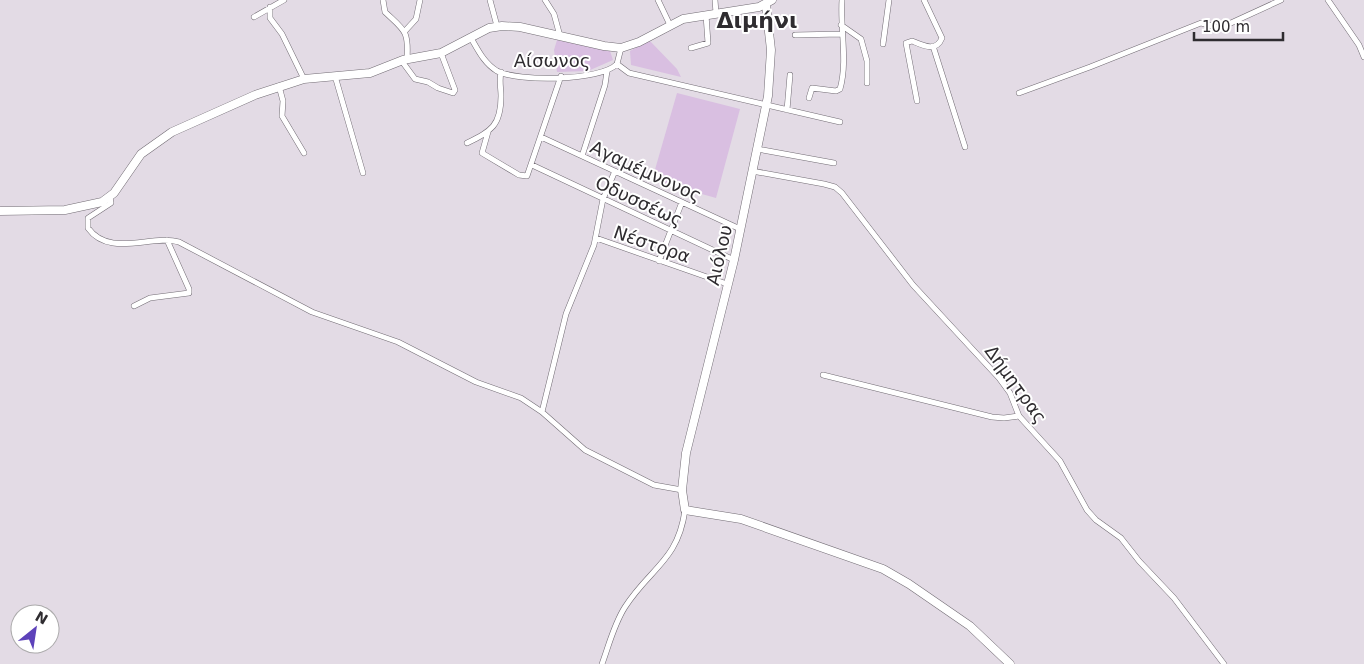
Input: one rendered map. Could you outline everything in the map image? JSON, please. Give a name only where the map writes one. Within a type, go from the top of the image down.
[{"type":"street","points":[[383,0],[385,12],[402,26],[405,31],[408,45],[404,60],[415,79],[428,82],[453,93],[455,90],[454,83],[441,53]]},
{"type":"street","points":[[405,31],[416,19],[420,0]]},
{"type":"street","points":[[490,0],[497,26]]},
{"type":"street","points":[[546,0],[554,14],[560,36]]},
{"type":"street","points":[[658,0],[670,26]]},
{"type":"street","points":[[716,0],[716,13]]},
{"type":"street","points":[[809,98],[812,88],[836,91],[840,89],[844,74],[841,34],[842,0]]},
{"type":"street","points":[[883,44],[889,0]]},
{"type":"street","points":[[917,101],[906,44],[912,41],[924,48],[933,46],[941,42],[942,36],[924,0]]},
{"type":"street","points":[[1019,93],[1090,68],[1201,23],[1220,28],[1281,0]]},
{"type":"street","points":[[1328,0],[1358,45],[1364,58]]},
{"type":"street","points":[[254,17],[282,1]]},
{"type":"street","points":[[0,211],[65,210],[102,202],[110,197],[134,160],[153,144],[190,123],[279,86],[304,79],[365,74],[404,60],[441,53],[497,26],[512,26],[621,48],[639,42],[683,19],[769,2]]},
{"type":"street","name":"Αιόλου","points":[[685,510],[682,490],[686,453],[734,260],[766,105],[771,50],[769,2]]},
{"type":"street","points":[[270,7],[270,18],[284,36],[304,79]]},
{"type":"street","points":[[691,48],[708,43],[706,14]]},
{"type":"street","points":[[841,25],[861,39],[867,61],[867,83]]},
{"type":"street","points":[[795,35],[841,34]]},
{"type":"street","name":"Αίσωνος","points":[[471,38],[485,61],[501,72],[520,77],[592,75],[607,71],[617,64]]},
{"type":"street","points":[[933,46],[966,147]]},
{"type":"street","points":[[621,48],[617,64],[629,73],[840,122]]},
{"type":"street","points":[[582,156],[605,85],[607,71]]},
{"type":"street","points":[[501,72],[499,117],[488,132],[482,153],[526,177],[530,174],[561,76]]},
{"type":"street","points":[[787,110],[790,75]]},
{"type":"street","points":[[335,76],[363,173]]},
{"type":"street","points":[[279,86],[283,101],[282,116],[304,153]]},
{"type":"street","points":[[467,142],[488,132]]},
{"type":"street","name":"Αγαμέμνονος","points":[[541,137],[740,229]]},
{"type":"street","points":[[757,148],[834,163]]},
{"type":"street","name":"Οδυσσέως","points":[[532,165],[670,232],[734,260]]},
{"type":"street","points":[[542,412],[566,314],[596,238],[603,199],[615,172]]},
{"type":"street","name":"Δήμητρας","points":[[752,172],[824,184],[839,190],[912,285],[999,378],[1010,393],[1020,416],[1060,462],[1090,514],[1121,538],[1139,561],[1174,598],[1224,664]]},
{"type":"street","points":[[110,197],[111,203],[108,207],[88,218],[88,228],[95,236],[109,242],[127,244],[167,240],[191,248],[312,312],[405,345],[476,382],[521,398],[542,412],[585,450],[654,485],[682,490]]},
{"type":"street","points":[[659,261],[682,202]]},
{"type":"street","name":"Νέστορα","points":[[596,238],[727,284]]},
{"type":"street","points":[[134,306],[150,298],[189,293],[189,289],[167,240]]},
{"type":"street","points":[[823,375],[986,416],[1004,418],[1020,416]]},
{"type":"street","points":[[602,664],[618,618],[626,605],[670,553],[679,539],[685,510],[741,519],[883,569],[914,587],[970,626],[1010,664]]},
{"type":"shaded area","points":[[557,40],[610,51],[613,60],[588,71],[557,72],[554,50]]},
{"type":"shaded area","points":[[649,40],[677,69],[681,77],[631,65],[630,51]]},
{"type":"shaded area","points":[[677,93],[740,109],[716,198],[652,180]]},
{"type":"district","name":"Διμήνι","points":[[757,20]]}]
